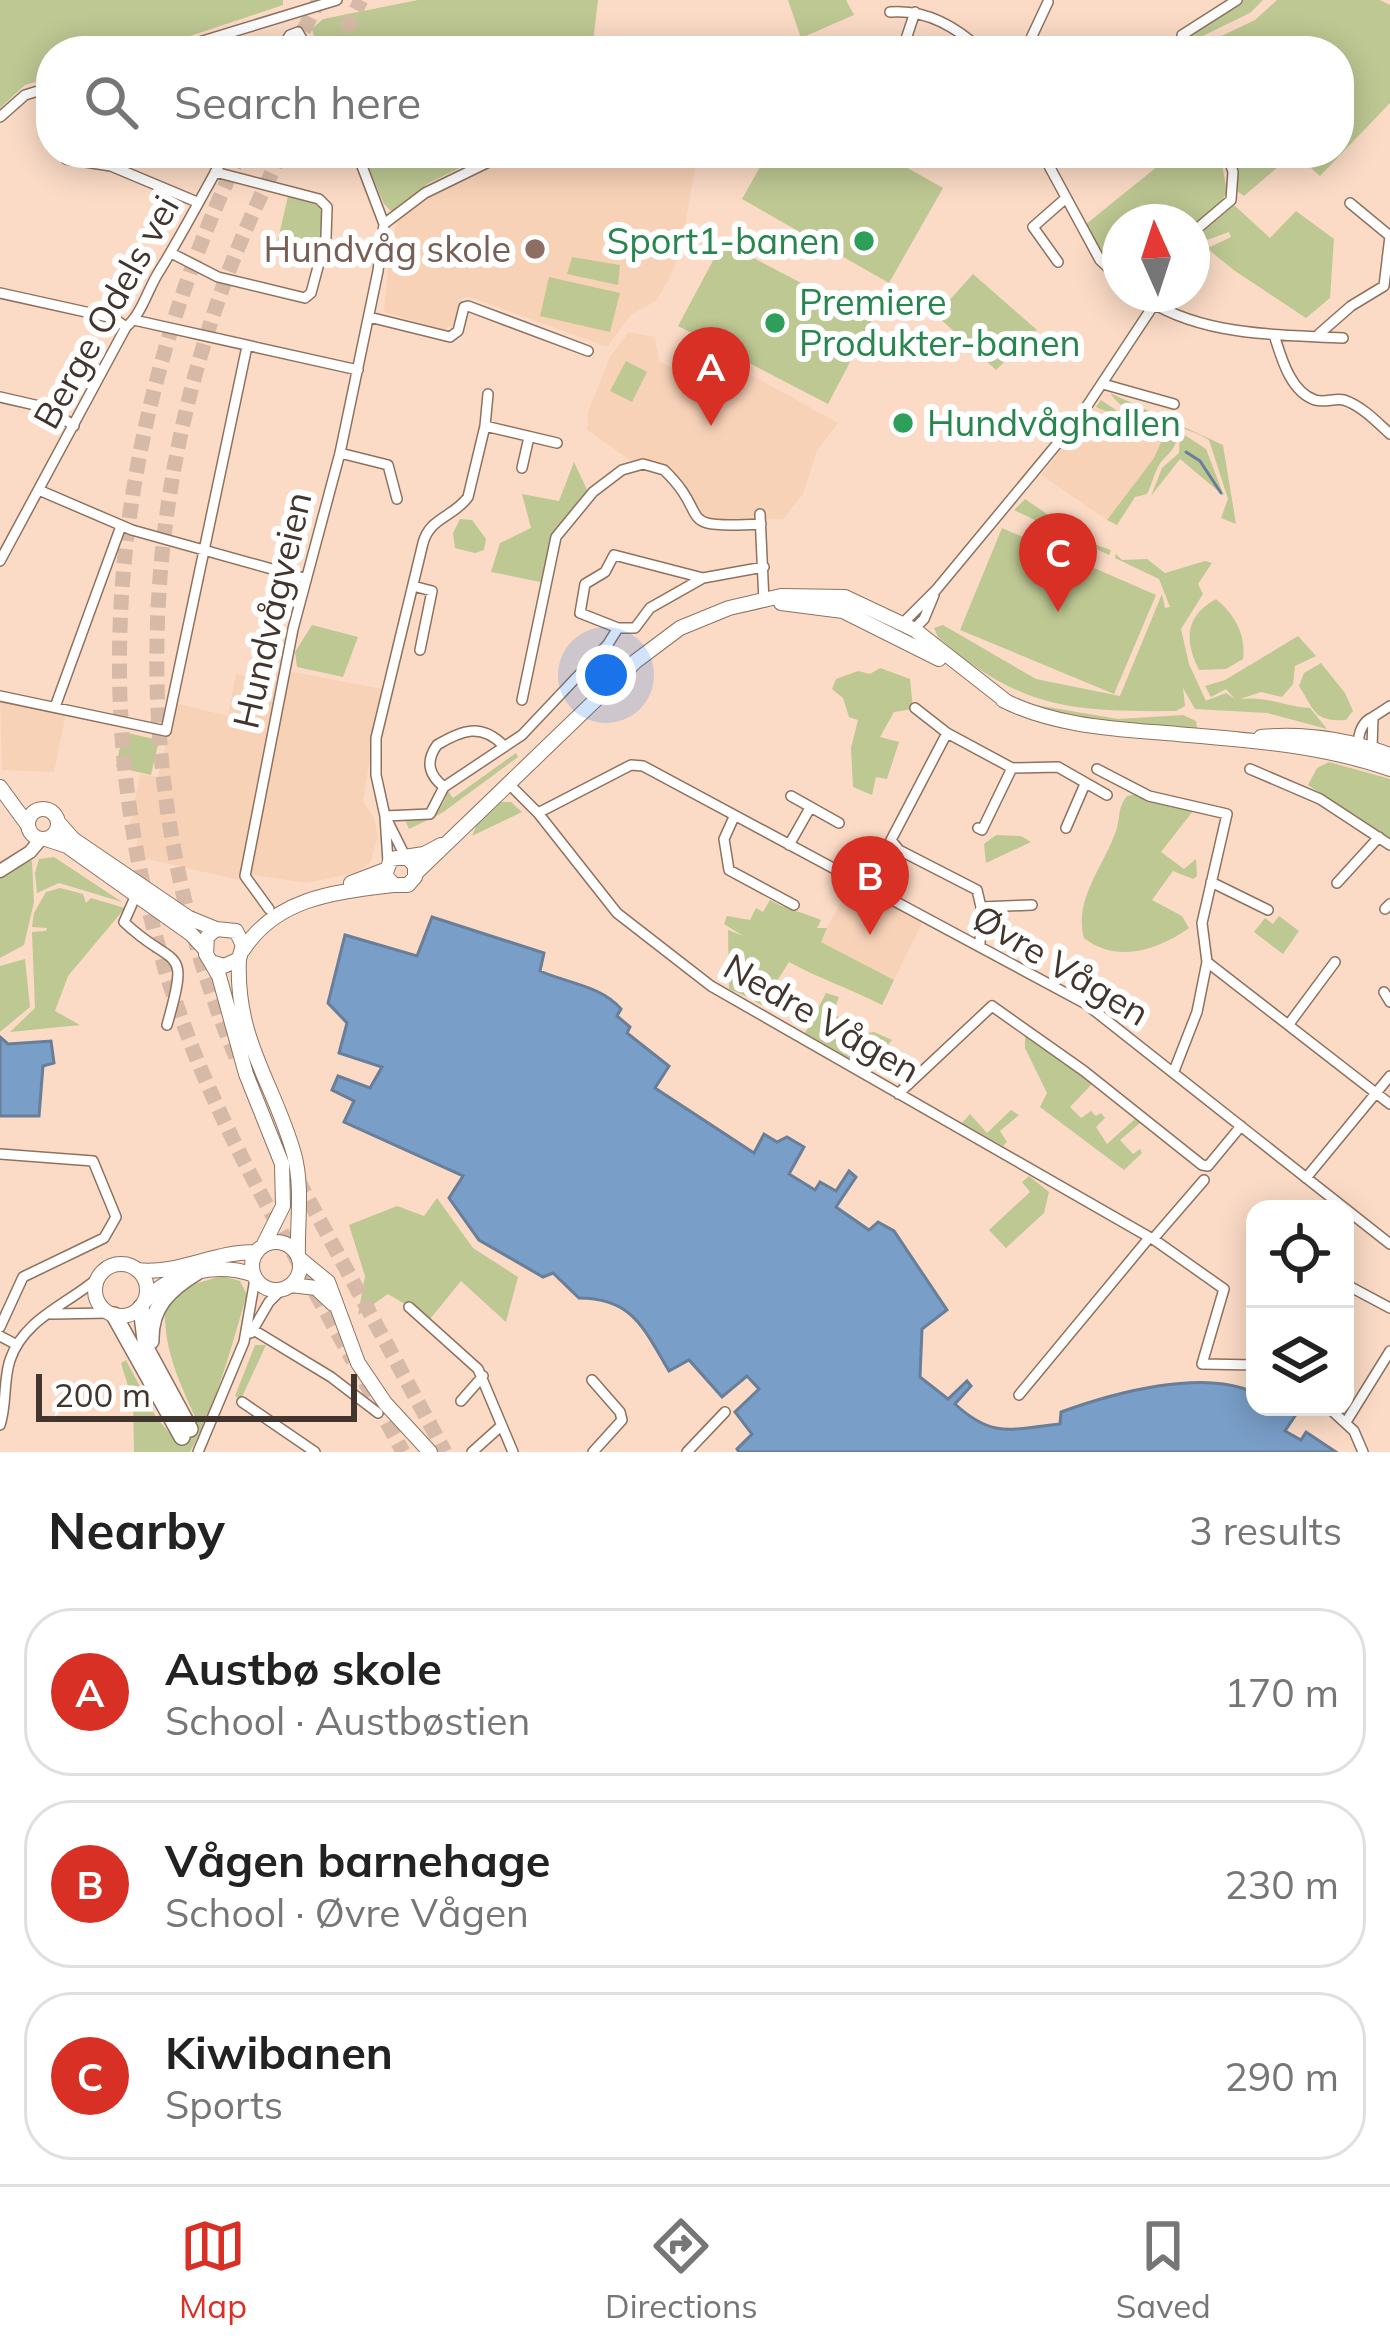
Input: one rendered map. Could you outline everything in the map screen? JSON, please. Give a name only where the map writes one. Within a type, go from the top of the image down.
[{"type":"highway","points":[[154,1368],[151,1330],[155,1312],[173,1287],[197,1272]]},
{"type":"highway","points":[[111,1314],[186,1433],[142,1338],[143,1304]]},
{"type":"main road","points":[[3,791],[36,833],[67,846],[191,934],[224,966],[241,954],[261,926],[292,906],[323,896],[408,885],[657,643],[704,616],[764,602],[843,611],[905,630],[1007,702],[1049,717],[1090,726],[1244,739],[1304,736],[1390,755]]},
{"type":"main road","points":[[1363,751],[1390,769]]},
{"type":"main road","points":[[3,791],[37,810],[51,811],[73,839],[189,918],[242,940],[239,990],[252,1051],[296,1164],[300,1272],[286,1287]]},
{"type":"main road","points":[[36,833],[37,810]]},
{"type":"main road","points":[[36,833],[54,834],[58,822]]},
{"type":"main road","points":[[255,1277],[260,1249],[283,1206],[282,1164],[246,1074],[207,937],[300,895],[360,881],[453,839]]},
{"type":"main road","points":[[407,857],[416,873]]},
{"type":"main road","points":[[386,867],[394,885]]},
{"type":"main road","points":[[336,1308],[316,1288],[267,1288],[255,1277],[226,1268],[197,1272],[161,1286],[128,1315],[111,1314],[98,1301],[99,1277],[121,1264],[161,1271],[279,1242],[328,1282],[352,1351],[372,1386],[430,1452]]},
{"type":"main road","points":[[137,1270],[146,1285],[143,1304]]},
{"type":"street","points":[[219,36],[337,0]]},
{"type":"street","points":[[1192,36],[1237,0]]},
{"type":"street","points":[[1031,36],[1048,2]]},
{"type":"street","points":[[890,12],[915,12],[964,36]]},
{"type":"street","points":[[907,36],[915,12]]},
{"type":"street","points":[[0,117],[25,94],[36,91]]},
{"type":"street","points":[[116,168],[197,202]]},
{"type":"street","name":"Berge Odels vei","points":[[0,561],[217,168]]},
{"type":"street","points":[[363,168],[384,224],[425,193],[476,168]]},
{"type":"street","points":[[1050,168],[1102,262]]},
{"type":"street","points":[[1210,218],[1231,200],[1232,168]]},
{"type":"street","points":[[173,254],[226,280],[305,298],[311,293],[326,237],[327,207],[319,199],[215,172]]},
{"type":"street","points":[[1058,262],[1033,227],[1066,198]]},
{"type":"street","points":[[1319,334],[1384,286],[1390,236],[1350,203]]},
{"type":"street","name":"Hundvågveien","points":[[269,910],[245,879],[304,578],[358,370],[384,224]]},
{"type":"street","points":[[0,293],[358,370]]},
{"type":"street","points":[[369,316],[450,337],[458,332],[464,307],[469,306],[588,351]]},
{"type":"street","points":[[905,630],[924,619],[936,590],[1103,384],[1150,312]]},
{"type":"street","points":[[1187,312],[1225,329],[1275,338],[1319,334],[1343,338]]},
{"type":"street","points":[[1275,338],[1302,392],[1313,399],[1343,400],[1390,434]]},
{"type":"street","points":[[0,696],[166,731],[246,351]]},
{"type":"street","points":[[1103,384],[1174,404]]},
{"type":"street","points":[[386,867],[376,738],[427,529],[468,497],[488,394]]},
{"type":"street","points":[[0,398],[47,408],[74,426]]},
{"type":"street","points":[[485,426],[556,443]]},
{"type":"street","points":[[522,468],[529,437]]},
{"type":"street","points":[[340,453],[388,465],[397,499]]},
{"type":"street","points":[[522,700],[553,543],[593,492],[622,470],[643,464],[664,470],[692,514],[709,526],[760,519],[764,602]]},
{"type":"street","points":[[40,491],[121,526],[304,578]]},
{"type":"street","points":[[55,707],[121,526]]},
{"type":"street","points":[[0,535],[13,541]]},
{"type":"street","points":[[704,578],[614,556],[605,572],[585,584],[581,615],[618,628],[635,628],[646,603],[704,578],[764,567]]},
{"type":"street","points":[[597,575],[607,583]]},
{"type":"street","points":[[413,586],[433,590],[420,650]]},
{"type":"street","points":[[385,816],[430,814],[444,787],[522,735],[618,628]]},
{"type":"street","points":[[1363,751],[1373,717],[1390,706]]},
{"type":"street","points":[[915,708],[947,733],[1012,768],[1058,767],[1107,795]]},
{"type":"street","points":[[444,787],[429,768],[437,745],[468,729],[488,733],[503,745]]},
{"type":"street","points":[[947,733],[891,840],[899,850],[977,890],[980,945]]},
{"type":"street","name":"Øvre Vågen","points":[[538,813],[637,764],[1086,1004],[1390,1244]]},
{"type":"street","points":[[978,828],[982,830],[1012,768]]},
{"type":"street","points":[[1250,769],[1320,799],[1390,845]]},
{"type":"street","points":[[1097,770],[1162,800],[1227,814],[1202,934],[1207,962],[1194,1026],[1174,1071]]},
{"type":"street","points":[[1066,827],[1085,784]]},
{"type":"street","name":"Nedre Vågen","points":[[509,785],[538,813],[607,902],[723,993],[1151,1238],[1224,1289],[1202,1364],[1246,1365]]},
{"type":"street","points":[[1120,798],[1126,785]]},
{"type":"street","points":[[791,796],[839,823]]},
{"type":"street","points":[[789,845],[810,808]]},
{"type":"street","points":[[385,816],[407,857]]},
{"type":"street","points":[[734,817],[724,847],[729,870],[794,905]]},
{"type":"street","points":[[0,871],[15,862],[36,833]]},
{"type":"street","points":[[1337,883],[1379,837]]},
{"type":"street","points":[[1211,882],[1268,910]]},
{"type":"street","points":[[136,895],[124,922],[180,965],[167,1025]]},
{"type":"street","points":[[981,907],[1032,905]]},
{"type":"street","points":[[1207,962],[1390,1104]]},
{"type":"street","points":[[1289,1024],[1335,962]]},
{"type":"street","points":[[898,1094],[992,1006],[1084,1071],[1202,1165],[1216,1160],[1241,1126]]},
{"type":"street","points":[[1306,1178],[1390,1076]]},
{"type":"street","points":[[0,1154],[93,1161],[116,1217],[104,1238],[23,1277],[0,1331],[17,1345]]},
{"type":"street","points":[[1019,1395],[1204,1180]]},
{"type":"street","points":[[0,1425],[8,1365],[17,1345],[30,1328],[99,1277]]},
{"type":"street","points":[[250,1328],[255,1277]]},
{"type":"street","points":[[198,1452],[250,1328],[268,1302],[286,1287]]},
{"type":"street","points":[[1354,1289],[1390,1308]]},
{"type":"street","points":[[409,1307],[483,1376],[513,1452]]},
{"type":"street","points":[[51,1313],[111,1314]]},
{"type":"street","points":[[250,1328],[331,1377],[377,1413]]},
{"type":"street","points":[[1346,1422],[1390,1351]]},
{"type":"street","points":[[460,1401],[483,1376]]},
{"type":"street","points":[[592,1380],[622,1420],[593,1452]]},
{"type":"street","points":[[242,1402],[315,1452]]},
{"type":"street","points":[[687,1452],[725,1412]]},
{"type":"street","points":[[1339,1416],[1363,1452]]},
{"type":"street","points":[[472,1452],[501,1426]]},
{"type":"shaded area","name":"Hundvåg skole","points":[[486,168],[695,168],[680,253],[670,277],[656,301],[632,314],[607,347],[470,297],[462,298],[453,325],[444,330],[384,312],[390,245],[398,220],[422,199]]},
{"type":"shaded area","points":[[629,332],[655,337],[659,361],[687,375],[731,364],[838,423],[817,451],[803,494],[783,519],[713,521],[697,513],[664,464],[630,460],[587,430],[588,412],[610,357]]},
{"type":"shaded area","points":[[1096,407],[1164,434],[1154,458],[1107,520],[1041,475]]},
{"type":"shaded area","points":[[278,669],[382,689],[363,801],[378,836],[371,861],[359,872],[306,883],[241,873],[239,880],[134,856],[139,833],[129,830],[140,774],[158,777],[175,703],[228,716],[236,674],[274,683]]},
{"type":"shaded area","points":[[0,700],[66,714],[54,772],[2,770]]},
{"type":"shaded area","points":[[851,884],[922,923],[894,980],[820,941]]},
{"type":"green space","points":[[0,0],[283,0],[283,5],[190,36],[36,36],[36,82],[25,85],[0,108]]},
{"type":"green space","points":[[418,0],[598,0],[594,36],[314,36],[312,29],[323,19]]},
{"type":"green space","points":[[788,0],[846,0],[854,15],[800,36]]},
{"type":"green space","points":[[1243,0],[1263,0],[1250,13],[1202,36],[1188,36]]},
{"type":"green space","points":[[1277,0],[1380,0],[1390,5],[1390,103],[1354,141],[1354,36],[1221,36],[1255,20]]},
{"type":"green space","points":[[368,168],[460,168],[427,184],[401,208],[391,211]]},
{"type":"green space","name":"Sport1-banen","points":[[760,168],[908,168],[943,188],[889,283],[742,199]]},
{"type":"green space","points":[[1155,168],[1223,168],[1227,192],[1210,212],[1210,204],[1111,204]]},
{"type":"green space","points":[[1232,168],[1277,168],[1244,196],[1236,190]]},
{"type":"green space","points":[[288,196],[317,203],[324,212],[318,250],[278,240]]},
{"type":"green space","points":[[1234,205],[1270,238],[1296,211],[1334,239],[1330,298],[1306,318],[1210,251],[1231,237],[1229,232],[1210,239],[1210,225]]},
{"type":"green space","points":[[1102,211],[1102,256],[1085,225]]},
{"type":"green space","name":"Premiere Produkter-banen","points":[[723,242],[872,320],[828,404],[678,326]]},
{"type":"green space","points":[[572,257],[620,265],[618,285],[567,274]]},
{"type":"green space","points":[[973,274],[1037,330],[996,370],[936,315]]},
{"type":"green space","points":[[549,277],[620,293],[610,332],[540,316]]},
{"type":"green space","points":[[626,361],[647,372],[632,402],[610,391]]},
{"type":"green space","points":[[1110,393],[1223,445],[1236,524],[1221,518],[1228,499],[1209,440],[1130,411]]},
{"type":"green space","points":[[1101,400],[1134,422],[1176,430],[1174,446],[1159,465],[1147,494],[1135,497],[1117,525],[1107,520],[1154,458],[1164,435],[1096,407]]},
{"type":"green space","points":[[1180,432],[1206,449],[1224,496],[1180,459],[1151,496],[1162,468],[1179,453]]},
{"type":"green space","points":[[574,462],[588,492],[554,534],[541,582],[491,572],[500,543],[531,528],[522,494],[559,501]]},
{"type":"green space","points":[[1025,499],[1088,542],[1111,550],[1109,555],[1014,510]]},
{"type":"green space","points":[[460,519],[472,520],[486,539],[484,550],[475,553],[455,548],[453,533]]},
{"type":"green space","points":[[1002,528],[1156,595],[1114,694],[960,630]]},
{"type":"green space","points":[[1116,554],[1122,560],[1147,559],[1165,573],[1212,563],[1198,584],[1203,594],[1181,629],[1189,664],[1206,701],[1226,693],[1235,699],[1226,689],[1211,697],[1205,686],[1225,680],[1298,636],[1316,656],[1295,666],[1293,684],[1282,697],[1261,692],[1240,699],[1310,708],[1327,729],[1267,713],[1195,709],[1183,688],[1185,706],[1176,711],[1106,710],[1048,701],[995,679],[938,637],[934,628],[943,625],[1036,679],[1120,696],[1162,594],[1165,608],[1170,607],[1159,579],[1115,558]]},
{"type":"green space","points":[[1216,599],[1238,626],[1243,659],[1226,669],[1199,670],[1190,630],[1198,613]]},
{"type":"green space","points":[[312,625],[358,637],[343,677],[297,667],[295,652]]},
{"type":"green space","points":[[1321,663],[1353,711],[1346,720],[1321,717],[1299,686],[1304,673]]},
{"type":"green space","points":[[880,668],[910,679],[913,709],[894,712],[880,737],[899,742],[887,779],[876,777],[872,795],[853,787],[851,748],[858,720],[849,717],[843,698],[832,689],[836,679]]},
{"type":"green space","points":[[1030,704],[1118,719],[1183,715],[1196,721],[1197,728],[1087,720]]},
{"type":"green space","points":[[123,732],[159,740],[151,775],[116,767]]},
{"type":"green space","points":[[516,753],[518,757],[442,813],[409,829],[405,820],[433,815],[448,791],[453,798]]},
{"type":"green space","points":[[1329,762],[1390,779],[1390,839],[1308,785],[1317,768]]},
{"type":"green space","points":[[1137,794],[1193,811],[1161,852],[1184,869],[1196,859],[1197,876],[1193,879],[1173,871],[1152,900],[1182,916],[1189,928],[1151,948],[1110,951],[1084,938],[1083,910],[1122,805],[1127,796]]},
{"type":"green space","points":[[501,802],[511,802],[522,812],[472,836],[477,824]]},
{"type":"green space","points":[[996,835],[1021,836],[1031,842],[986,863],[984,844]]},
{"type":"green space","points":[[54,857],[122,902],[59,883],[37,893],[39,859]]},
{"type":"green space","points":[[32,861],[34,902],[24,945],[0,958],[0,878]]},
{"type":"green space","points":[[60,888],[83,894],[86,903],[91,898],[125,908],[68,976],[55,1011],[80,1025],[10,1032],[35,1008],[32,932],[47,928],[32,927],[34,913],[46,892]]},
{"type":"green space","points":[[770,900],[821,920],[817,928],[827,928],[821,942],[894,980],[882,1005],[789,962],[762,1005],[754,1001],[754,971],[752,999],[729,989],[728,930],[743,936],[724,924],[727,916],[750,920],[756,908],[763,912]]},
{"type":"green space","points":[[1279,916],[1299,931],[1283,954],[1254,932],[1265,918],[1273,924]]},
{"type":"green space","points":[[25,959],[30,1007],[0,1032],[0,966]]},
{"type":"green space","points":[[826,993],[839,997],[833,1013],[862,1034],[874,1032],[892,1040],[868,1069],[805,1033]]},
{"type":"green space","points":[[1025,1033],[1092,1084],[1070,1107],[1081,1118],[1091,1111],[1096,1116],[1101,1113],[1105,1118],[1096,1127],[1107,1144],[1135,1119],[1140,1123],[1120,1140],[1133,1154],[1140,1149],[1142,1153],[1124,1170],[1040,1107],[1047,1093],[1025,1048]]},
{"type":"green space","points":[[1011,1110],[1019,1115],[1000,1131],[1007,1142],[1003,1146],[962,1123],[970,1114],[987,1133]]},
{"type":"green space","points":[[1029,1176],[1049,1192],[1044,1213],[1006,1248],[989,1230],[1030,1192],[1022,1182]]},
{"type":"green space","points":[[437,1198],[473,1248],[518,1277],[506,1322],[461,1281],[430,1319],[388,1294],[358,1315],[365,1276],[349,1225],[397,1206],[424,1216]]},
{"type":"green space","points":[[222,1276],[240,1281],[247,1295],[200,1433],[190,1452],[134,1452],[133,1403],[121,1363],[126,1360],[156,1417],[177,1442],[197,1421],[170,1350],[165,1305],[184,1287]]},
{"type":"green space","points":[[255,1345],[266,1345],[241,1399],[235,1396]]},
{"type":"water","points":[[432,917],[544,953],[540,971],[613,1001],[621,1009],[617,1016],[630,1027],[627,1033],[669,1066],[655,1088],[754,1153],[764,1134],[777,1142],[787,1137],[804,1147],[789,1174],[815,1190],[820,1182],[836,1191],[849,1171],[856,1177],[836,1207],[869,1230],[878,1222],[894,1231],[947,1310],[922,1329],[920,1377],[948,1399],[967,1381],[971,1386],[955,1404],[981,1423],[1003,1429],[1060,1424],[1061,1412],[1106,1398],[1158,1386],[1210,1383],[1246,1390],[1246,1416],[1295,1416],[1285,1431],[1301,1440],[1306,1432],[1336,1452],[739,1452],[752,1434],[735,1412],[759,1389],[747,1376],[722,1397],[689,1360],[669,1371],[644,1329],[625,1310],[579,1298],[553,1273],[543,1277],[479,1240],[449,1198],[463,1176],[344,1122],[354,1101],[332,1090],[338,1076],[370,1088],[382,1067],[339,1053],[347,1023],[328,1003],[345,935],[417,956]]},
{"type":"water","points":[[0,1037],[8,1044],[51,1041],[54,1063],[43,1066],[39,1116],[0,1116]]},
{"type":"waterway","points":[[1186,452],[1200,461],[1221,493]]},
{"type":"tunnel","points":[[301,36],[319,0]]},
{"type":"tunnel","points":[[343,36],[361,0]]},
{"type":"tunnel","points":[[234,168],[194,263],[158,375],[134,489],[121,603],[121,718],[133,833],[159,948],[198,1062],[252,1176],[353,1361]]},
{"type":"tunnel","points":[[236,1057],[197,946],[171,832],[158,717],[158,600],[171,484],[196,370],[233,259],[275,168]]},
{"type":"tunnel","points":[[298,1180],[445,1452]]},
{"type":"tunnel","points":[[365,1382],[403,1452]]},
{"type":"place","name":"Sport1-banen","points":[[864,241]]},
{"type":"place","name":"Hundvåg skole","points":[[535,249]]},
{"type":"place","name":"Premiere Produkter-banen","points":[[775,323]]},
{"type":"place","name":"Hundvåghallen","points":[[903,423]]},
{"type":"place","name":"Austbø skole","points":[[711,426]]},
{"type":"place","name":"Kiwibanen","points":[[1058,612]]},
{"type":"place","name":"Vågen barnehage","points":[[870,935]]}]
